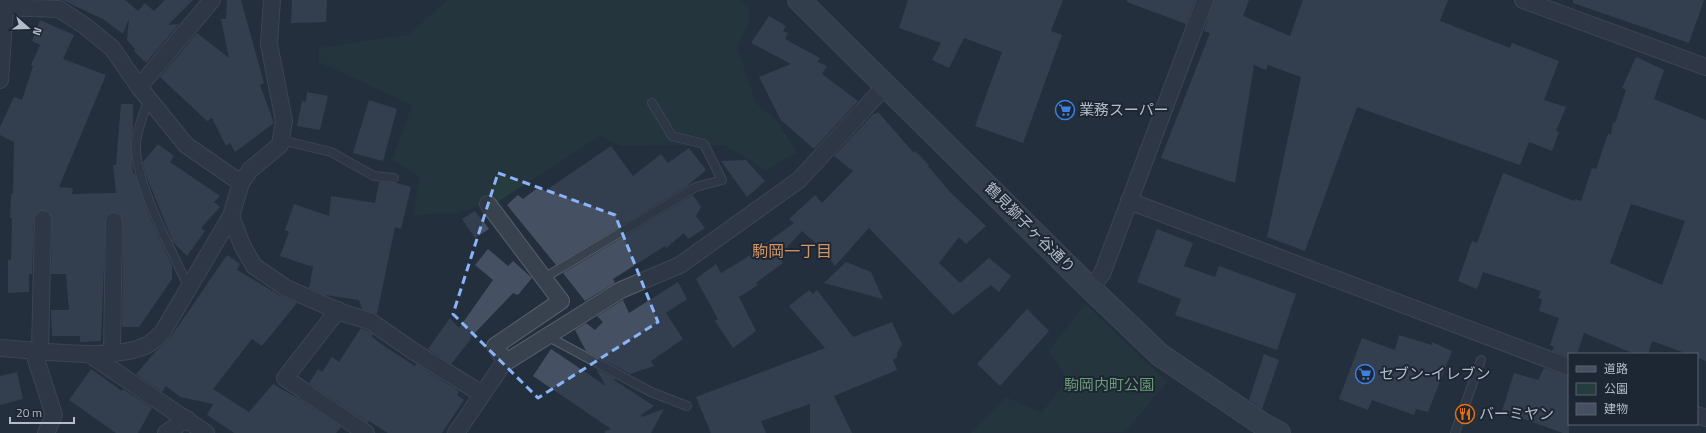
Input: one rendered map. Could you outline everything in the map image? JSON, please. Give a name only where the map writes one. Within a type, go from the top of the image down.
[{"type":"main road","name":"鶴見獅子ヶ谷通り","points":[[799,0],[1090,288],[1160,355],[1262,424],[1279,433]]},
{"type":"street","points":[[144,93],[212,0]]},
{"type":"street","points":[[0,348],[89,354],[112,352],[130,350],[148,345],[162,333],[231,216],[241,183],[250,170],[280,145],[284,121],[269,44],[272,0]]},
{"type":"street","points":[[1090,288],[1102,274],[1205,0]]},
{"type":"street","points":[[1523,0],[1706,67]]},
{"type":"street","points":[[0,80],[2,7],[59,5],[112,48],[144,93],[186,146],[241,183]]},
{"type":"street","points":[[456,433],[506,362],[621,290],[680,265],[799,180],[886,85]]},
{"type":"street","points":[[1129,201],[1568,367]]},
{"type":"street","points":[[488,204],[561,301],[496,346],[506,362]]},
{"type":"street","points":[[231,216],[242,245],[254,266],[286,288],[370,322],[482,394]]},
{"type":"street","points":[[43,219],[36,350],[54,414],[46,433]]},
{"type":"street","points":[[112,352],[114,221]]},
{"type":"street","points":[[338,310],[285,378],[366,433]]},
{"type":"street","points":[[89,354],[206,433]]},
{"type":"street","points":[[166,433],[187,419]]},
{"type":"lane","points":[[144,93],[136,144],[138,168],[146,194],[189,289]]},
{"type":"lane","points":[[544,278],[696,187],[722,180],[704,144],[672,136],[652,103]]},
{"type":"lane","points":[[280,140],[331,152],[374,176],[394,178]]},
{"type":"lane","points":[[547,336],[651,392],[687,406]]},
{"type":"lane","points":[[1455,433],[1480,360]]},
{"type":"highlighted area","points":[[498,173],[615,215],[658,322],[538,398],[453,314]]},
{"type":"green space","points":[[448,0],[740,0],[749,7],[749,21],[737,48],[756,103],[777,121],[797,152],[766,170],[724,145],[621,146],[600,136],[499,201],[455,213],[413,215],[420,177],[392,160],[412,105],[319,62],[319,48],[408,35]]},
{"type":"green space","name":"駒岡内町公園","points":[[1085,304],[1167,382],[1125,432],[971,433],[1006,397],[1041,413],[1068,380],[1049,351]]},
{"type":"building","points":[[62,0],[125,0],[138,11],[145,3],[154,11],[165,0],[193,0],[168,25],[179,24],[146,63],[134,51],[135,49],[127,40],[129,18],[123,34],[103,19]]},
{"type":"building","points":[[227,0],[241,0],[264,83],[260,85],[274,123],[235,152],[230,143],[226,146],[212,118],[207,121],[160,77],[197,33],[229,58],[221,19],[226,19]]},
{"type":"building","points":[[292,0],[327,0],[326,22],[291,23]]},
{"type":"building","points":[[908,0],[1063,0],[1051,31],[1062,35],[1023,143],[975,126],[1002,52],[964,38],[949,68],[932,60],[941,43],[899,28]]},
{"type":"building","points":[[1127,0],[1195,0],[1186,24],[1127,2]]},
{"type":"building","points":[[1214,0],[1249,0],[1243,16],[1290,36],[1303,0],[1448,0],[1440,21],[1510,48],[1512,43],[1559,61],[1544,100],[1566,107],[1556,131],[1559,132],[1552,151],[1529,142],[1520,165],[1357,107],[1305,251],[1267,237],[1301,77],[1268,65],[1266,70],[1254,65],[1235,183],[1161,158],[1210,33],[1204,31]]},
{"type":"building","points":[[1573,0],[1704,0],[1689,43],[1573,3]]},
{"type":"building","points":[[769,16],[786,26],[783,31],[788,33],[785,39],[820,58],[818,62],[827,66],[822,74],[858,101],[814,149],[781,120],[759,77],[791,64],[751,43]]},
{"type":"building","points":[[40,20],[74,35],[63,59],[106,75],[59,187],[73,188],[72,194],[116,193],[113,165],[116,165],[121,104],[133,104],[133,128],[131,143],[133,174],[134,172],[150,218],[172,266],[172,279],[139,327],[122,327],[123,221],[119,213],[110,213],[106,216],[101,341],[80,342],[80,336],[52,336],[51,310],[69,310],[66,274],[51,274],[52,219],[48,211],[39,211],[34,218],[32,274],[29,274],[29,292],[8,293],[8,260],[11,260],[12,218],[10,218],[11,194],[13,194],[14,142],[0,135],[0,127],[14,97],[22,100],[33,66],[31,65],[40,45],[32,41]]},
{"type":"building","points":[[1636,57],[1664,70],[1654,99],[1706,120],[1706,361],[1698,357],[1698,353],[1685,353],[1652,341],[1648,353],[1633,353],[1584,333],[1577,353],[1568,353],[1568,357],[1552,351],[1554,347],[1550,345],[1559,318],[1539,311],[1542,299],[1538,298],[1541,291],[1483,272],[1477,289],[1458,281],[1472,241],[1477,243],[1503,173],[1574,201],[1575,199],[1581,201],[1592,168],[1596,169],[1608,134],[1611,135],[1613,122],[1615,123],[1626,90],[1622,88]],"holes":[[[1631,204],[1685,221],[1662,285],[1610,263]]]},
{"type":"building","points":[[307,92],[328,96],[320,130],[297,126],[302,101],[306,102]]},
{"type":"building","points":[[369,100],[397,109],[383,161],[353,153]]},
{"type":"building","points":[[878,112],[914,153],[915,151],[929,165],[928,166],[950,192],[986,226],[966,244],[959,237],[939,263],[960,283],[989,258],[1011,276],[999,292],[991,285],[953,315],[869,228],[835,266],[823,250],[802,231],[779,256],[783,263],[756,283],[758,285],[739,297],[756,331],[733,348],[715,321],[718,319],[696,279],[716,264],[721,273],[746,258],[794,223],[789,219],[815,195],[822,203],[853,171],[834,156],[874,113],[876,114]]},
{"type":"building","points":[[158,144],[174,156],[170,162],[220,196],[214,202],[220,207],[201,228],[205,231],[187,256],[173,242],[146,175],[143,162]]},
{"type":"building","points":[[611,146],[633,176],[661,154],[668,163],[689,148],[706,170],[687,186],[556,265],[507,205],[518,195],[523,199],[540,186],[545,191]]},
{"type":"building","points":[[746,160],[765,181],[747,197],[721,161]]},
{"type":"building","points":[[379,182],[397,183],[411,187],[401,229],[395,227],[377,314],[362,309],[359,300],[325,295],[309,288],[313,267],[280,256],[289,232],[285,230],[294,204],[329,216],[331,196],[375,203]]},
{"type":"building","points":[[693,195],[701,207],[696,216],[705,228],[688,239],[684,233],[666,248],[665,246],[613,279],[615,283],[585,301],[563,273]]},
{"type":"building","points":[[475,211],[489,229],[475,238],[462,219]]},
{"type":"building","points":[[1157,229],[1193,243],[1184,266],[1215,277],[1219,266],[1296,294],[1277,350],[1175,315],[1181,299],[1137,282]]},
{"type":"building","points":[[488,249],[508,266],[513,261],[532,278],[518,295],[513,293],[470,338],[471,339],[451,364],[428,349],[450,318],[459,328],[493,280],[475,265]]},
{"type":"building","points":[[227,255],[240,264],[237,270],[281,296],[297,303],[262,346],[252,339],[213,389],[249,412],[273,384],[299,399],[341,427],[336,433],[234,433],[207,415],[213,404],[180,397],[166,386],[162,392],[136,374],[156,351],[170,338]]},
{"type":"building","points":[[846,262],[871,272],[883,299],[824,283]]},
{"type":"building","points":[[678,282],[687,299],[666,313],[683,339],[651,361],[654,366],[630,374],[586,351],[575,330],[586,323],[595,330],[603,322],[597,316],[623,300],[629,313]]},
{"type":"building","points":[[809,290],[813,294],[817,290],[853,337],[892,322],[902,344],[897,353],[897,357],[893,360],[897,370],[834,396],[852,433],[810,433],[810,404],[761,421],[766,433],[711,433],[696,397],[825,348],[789,306]]},
{"type":"building","points":[[1027,309],[1049,331],[1000,386],[977,364]]},
{"type":"building","points":[[361,328],[373,334],[372,337],[415,366],[416,364],[459,391],[457,395],[464,400],[442,433],[388,433],[369,421],[368,423],[309,383],[318,369],[322,372],[332,357],[339,362]]},
{"type":"building","points":[[1399,335],[1432,345],[1432,342],[1452,351],[1428,412],[1416,409],[1414,415],[1372,400],[1368,410],[1339,399],[1362,338],[1395,350]]},
{"type":"building","points":[[551,349],[606,386],[596,369],[616,379],[614,380],[654,406],[641,415],[642,417],[664,409],[651,433],[605,433],[605,431],[611,429],[533,376]]},
{"type":"building","points":[[1264,354],[1279,360],[1262,409],[1249,400]]},
{"type":"building","points":[[1544,368],[1568,376],[1569,433],[1563,433],[1502,411],[1514,373],[1538,380]]},
{"type":"building","points":[[91,369],[122,391],[123,389],[152,408],[138,433],[116,433],[69,400]]},
{"type":"building","points":[[17,372],[23,399],[0,405],[0,376]]},
{"type":"place","name":"業務スーパー","points":[[1065,110]]},
{"type":"place","name":"セブン-イレブン","points":[[1365,374]]},
{"type":"place","name":"バーミヤン","points":[[1465,414]]},
{"type":"district","name":"駒岡一丁目","points":[[792,251]]}]
